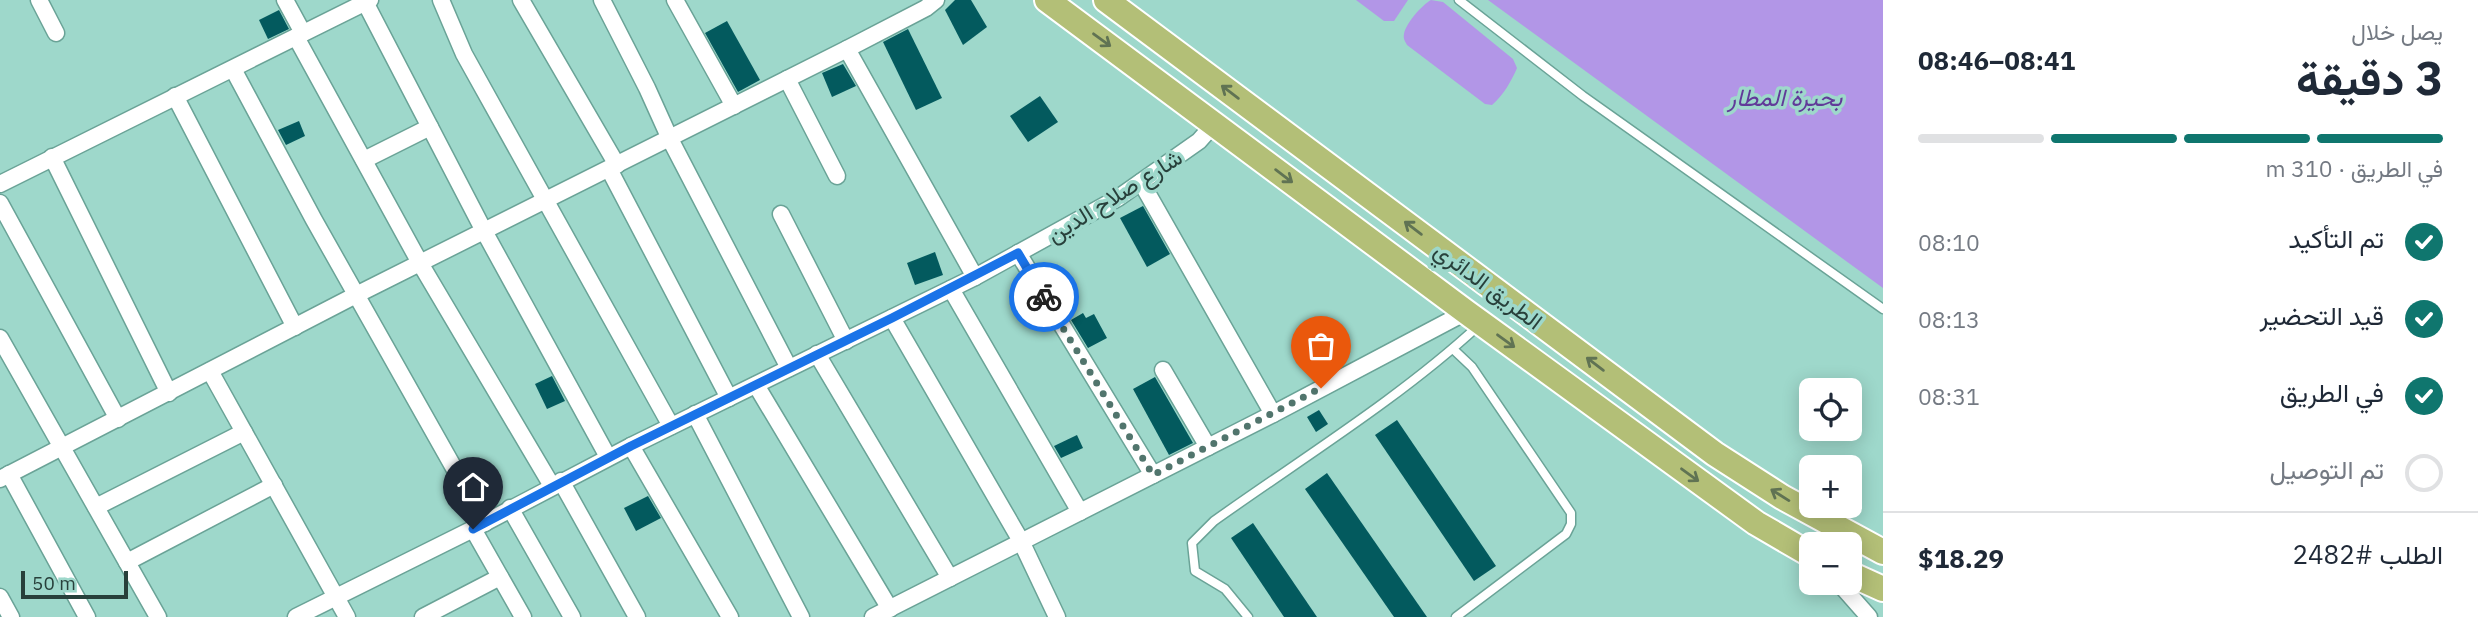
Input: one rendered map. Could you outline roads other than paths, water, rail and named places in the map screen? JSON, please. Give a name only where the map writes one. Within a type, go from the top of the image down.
[{"type":"main road","name":"الطريق الدائري","points":[[1047,0],[1756,523],[1799,548]]},
{"type":"main road","name":"الطريق الدائري","points":[[1106,0],[1715,454],[1802,509],[1883,552]]},
{"type":"main road","points":[[1862,579],[1883,589]]},
{"type":"street","points":[[39,0],[56,33]]},
{"type":"street","points":[[285,0],[364,160],[420,263],[637,617]]},
{"type":"street","points":[[441,0],[464,54],[671,426]]},
{"type":"street","points":[[521,0],[613,167],[729,398]]},
{"type":"street","points":[[601,0],[789,368]]},
{"type":"street","points":[[675,0],[734,106]]},
{"type":"street","points":[[87,617],[5,477],[356,295],[847,49],[926,8],[936,0]]},
{"type":"street","points":[[0,184],[368,1],[484,231],[608,457]]},
{"type":"street","points":[[847,49],[975,276]]},
{"type":"street","points":[[233,68],[479,526],[500,577],[523,617]]},
{"type":"street","points":[[788,79],[838,176]]},
{"type":"street","points":[[175,96],[295,327]]},
{"type":"street","name":"شارع صلاح الدين","points":[[296,617],[479,526],[608,457],[951,289],[1093,213],[1199,141],[1214,124]]},
{"type":"street","points":[[364,160],[430,127]]},
{"type":"street","points":[[52,157],[169,393]]},
{"type":"street","points":[[1141,182],[1273,414]]},
{"type":"street","points":[[0,203],[118,419]]},
{"type":"street","points":[[781,214],[846,341]]},
{"type":"street","points":[[1018,253],[1153,475]]},
{"type":"street","points":[[951,289],[1080,512]]},
{"type":"street","points":[[873,617],[1273,414],[1474,317]]},
{"type":"street","points":[[892,318],[1021,541],[1057,617]]},
{"type":"street","points":[[0,338],[158,617]]},
{"type":"street","points":[[817,355],[950,578]]},
{"type":"street","points":[[1163,370],[1208,447]]},
{"type":"street","points":[[210,371],[347,617]]},
{"type":"street","points":[[756,384],[890,608]]},
{"type":"street","points":[[695,414],[801,617]]},
{"type":"street","points":[[96,507],[244,432]]},
{"type":"street","points":[[631,446],[730,617]]},
{"type":"street","points":[[127,562],[274,485]]},
{"type":"street","points":[[510,508],[572,617]]},
{"type":"street","points":[[423,617],[500,577]]},
{"type":"street","points":[[1850,595],[1869,617]]},
{"type":"street","points":[[0,597],[11,617]]},
{"type":"lane","points":[[1459,0],[1583,96],[1883,309]]},
{"type":"lane","points":[[1248,617],[1225,589],[1195,571],[1192,543],[1214,520],[1376,407],[1453,349],[1474,317]]},
{"type":"lane","points":[[1453,349],[1472,367],[1571,513],[1571,524],[1566,534],[1456,617]]},
{"type":"water","points":[[1356,0],[1408,0],[1394,21],[1384,21]]},
{"type":"water","points":[[1431,0],[1443,2],[1513,59],[1517,68],[1515,73],[1492,105],[1485,104],[1404,40],[1408,25]]},
{"type":"water","name":"بحيرة المطار","points":[[1488,0],[1883,0],[1883,288]]}]
